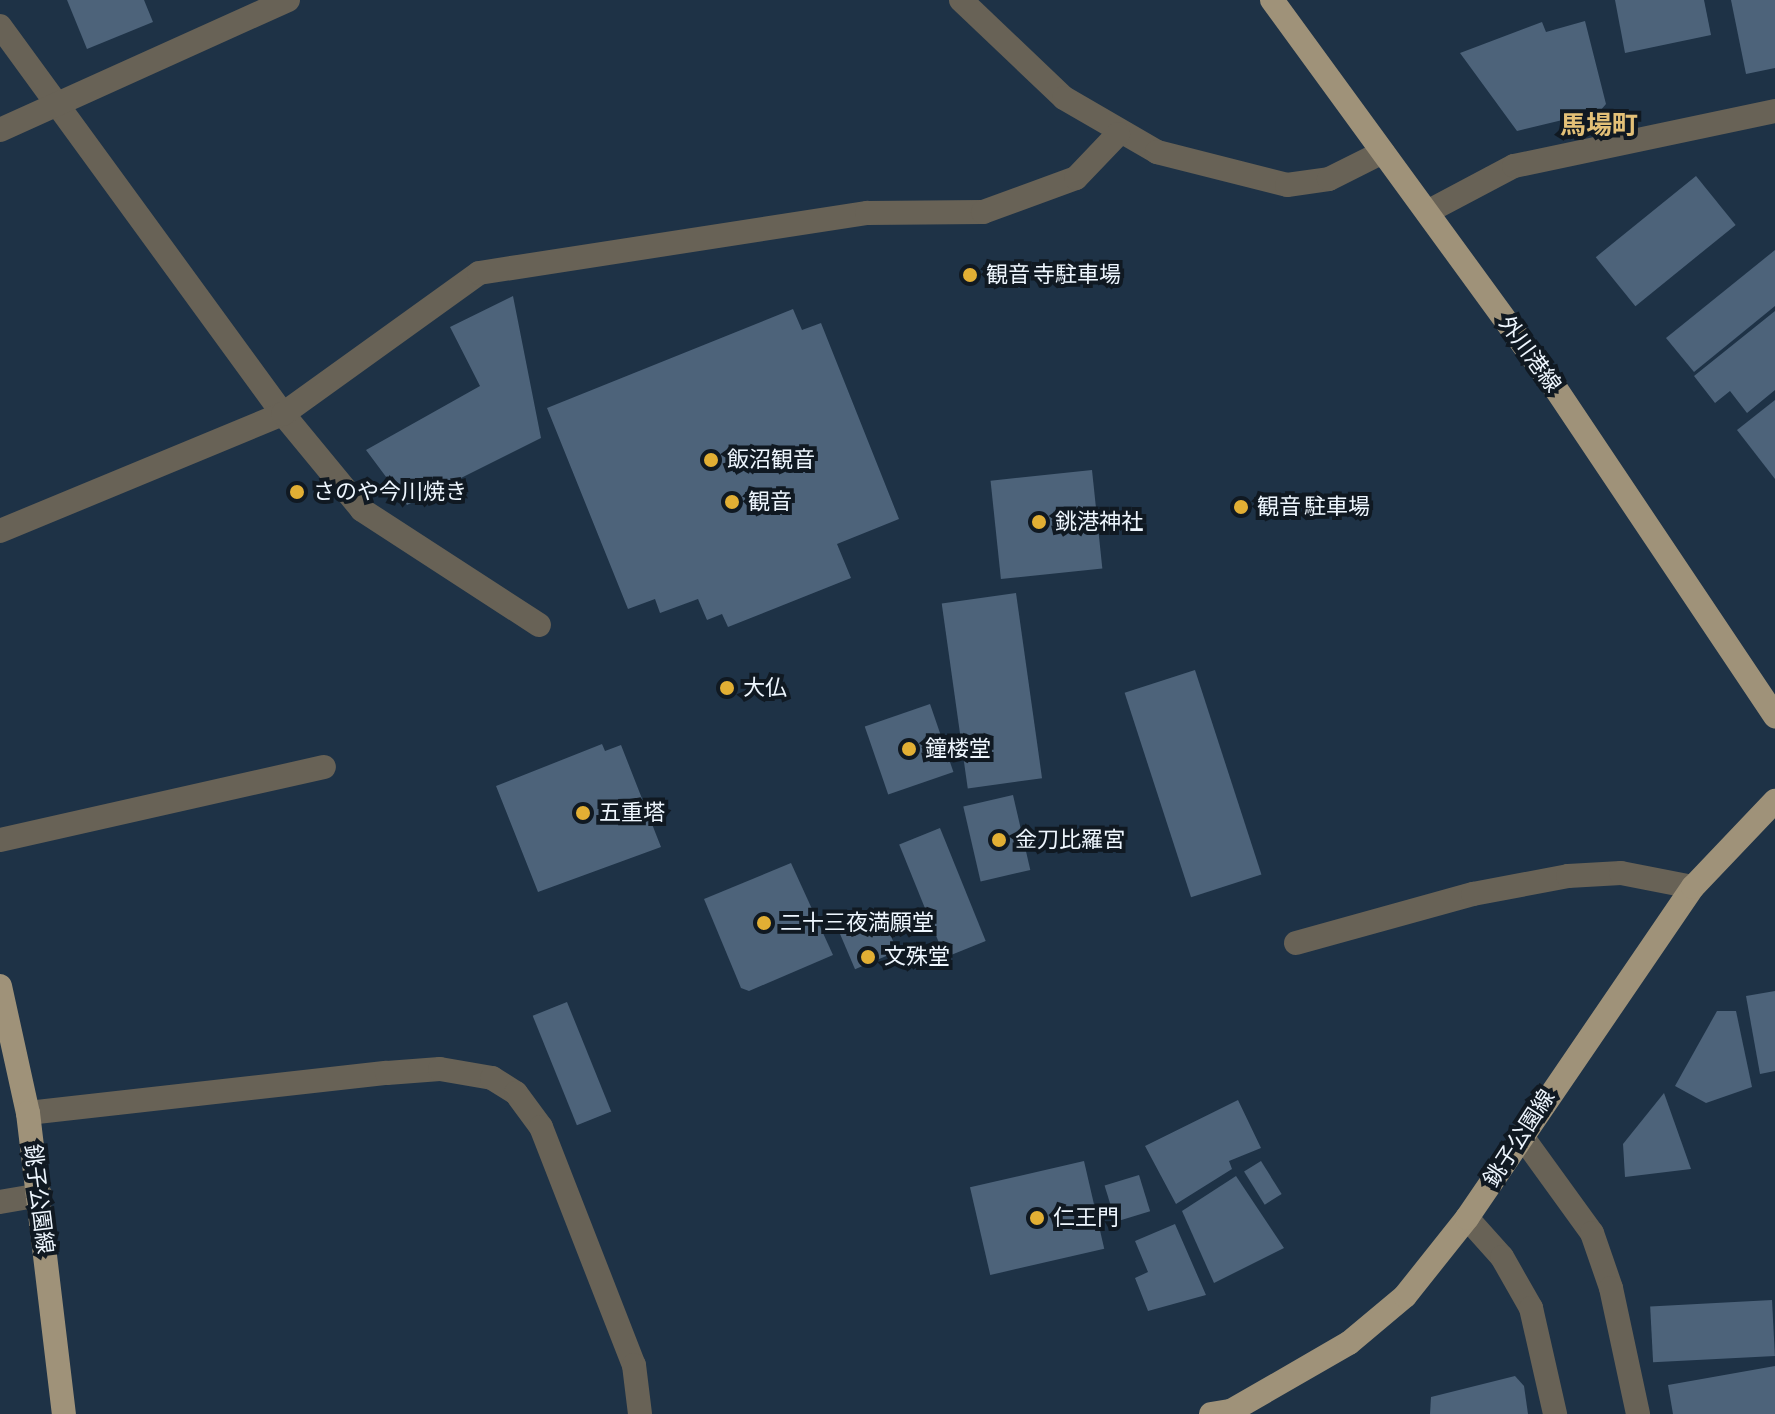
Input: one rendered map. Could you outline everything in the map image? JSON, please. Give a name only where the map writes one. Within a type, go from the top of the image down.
[{"type":"main road","name":"外川港線","points":[[1272,0],[1556,389],[1775,716]]},
{"type":"main road","name":"銚子公園線","points":[[1224,1413],[1349,1343],[1405,1296],[1467,1218],[1693,887],[1775,801]]},
{"type":"main road","name":"銚子公園線","points":[[0,986],[28,1113],[64,1414]]},
{"type":"street","points":[[0,130],[288,0]]},
{"type":"street","points":[[961,0],[1064,98],[1118,134],[1157,152],[1287,185],[1329,179],[1383,152]]},
{"type":"street","points":[[0,26],[283,414],[362,510],[539,625]]},
{"type":"street","points":[[1427,212],[1514,166],[1775,111]]},
{"type":"street","points":[[0,531],[283,414],[479,273],[867,213],[983,212],[1076,178],[1118,134]]},
{"type":"street","points":[[0,840],[324,767]]},
{"type":"street","points":[[1296,943],[1473,894],[1568,876],[1621,873],[1693,887]]},
{"type":"street","points":[[28,1113],[440,1069],[492,1078],[516,1093],[541,1127],[634,1365],[640,1414]]},
{"type":"street","points":[[1521,1135],[1592,1233],[1611,1288],[1638,1414]]},
{"type":"street","points":[[0,1202],[40,1195]]},
{"type":"street","points":[[1467,1218],[1502,1257],[1531,1308],[1555,1414]]},
{"type":"building","points":[[67,0],[144,0],[153,22],[87,49]]},
{"type":"building","points":[[1615,0],[1704,0],[1711,35],[1625,53]]},
{"type":"building","points":[[1731,0],[1775,0],[1775,68],[1746,74]]},
{"type":"building","points":[[1585,21],[1606,104],[1600,111],[1517,131],[1460,53],[1542,22],[1546,32]]},
{"type":"building","points":[[1696,176],[1736,225],[1635,306],[1596,257]]},
{"type":"building","points":[[1775,250],[1775,306],[1694,372],[1666,338]]},
{"type":"building","points":[[513,296],[541,438],[407,505],[366,450],[480,386],[450,327]]},
{"type":"building","name":"飯沼観音","points":[[793,309],[802,330],[821,323],[899,519],[837,544],[851,578],[728,627],[722,614],[707,620],[698,599],[660,613],[655,599],[628,609],[547,408]]},
{"type":"building","points":[[1775,311],[1775,390],[1747,413],[1730,391],[1715,403],[1694,376]]},
{"type":"building","points":[[1775,400],[1775,479],[1737,430]]},
{"type":"building","points":[[1092,470],[1102,568],[1001,579],[991,481]]},
{"type":"building","points":[[1016,593],[1042,778],[968,789],[942,603]]},
{"type":"building","points":[[1195,670],[1261,874],[1191,897],[1125,693]]},
{"type":"building","name":"鐘楼堂","points":[[930,704],[953,772],[888,795],[865,726]]},
{"type":"building","name":"五重塔","points":[[602,744],[605,751],[621,745],[661,847],[538,892],[496,786]]},
{"type":"building","points":[[1013,795],[1030,870],[981,881],[963,806]]},
{"type":"building","points":[[940,828],[986,941],[945,958],[899,844]]},
{"type":"building","points":[[791,863],[833,955],[749,991],[741,988],[704,899]]},
{"type":"building","points":[[879,908],[897,951],[855,969],[837,926]]},
{"type":"building","points":[[1775,991],[1775,1071],[1760,1074],[1746,996]]},
{"type":"building","points":[[567,1002],[611,1111],[577,1125],[533,1016]]},
{"type":"building","points":[[1717,1011],[1736,1011],[1752,1087],[1706,1103],[1675,1086]]},
{"type":"building","points":[[1664,1093],[1691,1169],[1625,1177],[1623,1144]]},
{"type":"building","points":[[1238,1100],[1261,1148],[1229,1161],[1232,1169],[1176,1204],[1145,1146]]},
{"type":"building","name":"仁王門","points":[[1084,1161],[1104,1249],[990,1275],[970,1187]]},
{"type":"building","points":[[1261,1161],[1282,1194],[1265,1205],[1244,1172]]},
{"type":"building","points":[[1139,1175],[1150,1211],[1116,1222],[1105,1186]]},
{"type":"building","points":[[1236,1176],[1284,1248],[1214,1283],[1182,1211]]},
{"type":"building","points":[[1175,1224],[1206,1295],[1148,1311],[1135,1278],[1148,1272],[1135,1241]]},
{"type":"building","points":[[1772,1300],[1775,1356],[1653,1362],[1650,1306]]},
{"type":"building","points":[[1775,1366],[1775,1414],[1673,1414],[1668,1385]]},
{"type":"building","points":[[1515,1376],[1524,1386],[1528,1414],[1430,1414],[1431,1397]]},
{"type":"place","name":"観音 寺駐車場","points":[[970,275]]},
{"type":"place","name":"飯沼観音","points":[[711,460]]},
{"type":"place","name":"さのや今川焼き","points":[[297,492]]},
{"type":"place","name":"観音","points":[[732,502]]},
{"type":"place","name":"観音 駐車場","points":[[1241,507]]},
{"type":"place","name":"銚港神社","points":[[1039,522]]},
{"type":"place","name":"大仏","points":[[727,688]]},
{"type":"place","name":"鐘楼堂","points":[[909,749]]},
{"type":"place","name":"五重塔","points":[[583,813]]},
{"type":"place","name":"金刀比羅宮","points":[[999,840]]},
{"type":"place","name":"二十三夜満願堂","points":[[764,923]]},
{"type":"place","name":"文殊堂","points":[[868,957]]},
{"type":"place","name":"仁王門","points":[[1037,1218]]},
{"type":"district","name":"馬場町","points":[[1599,126]]}]
